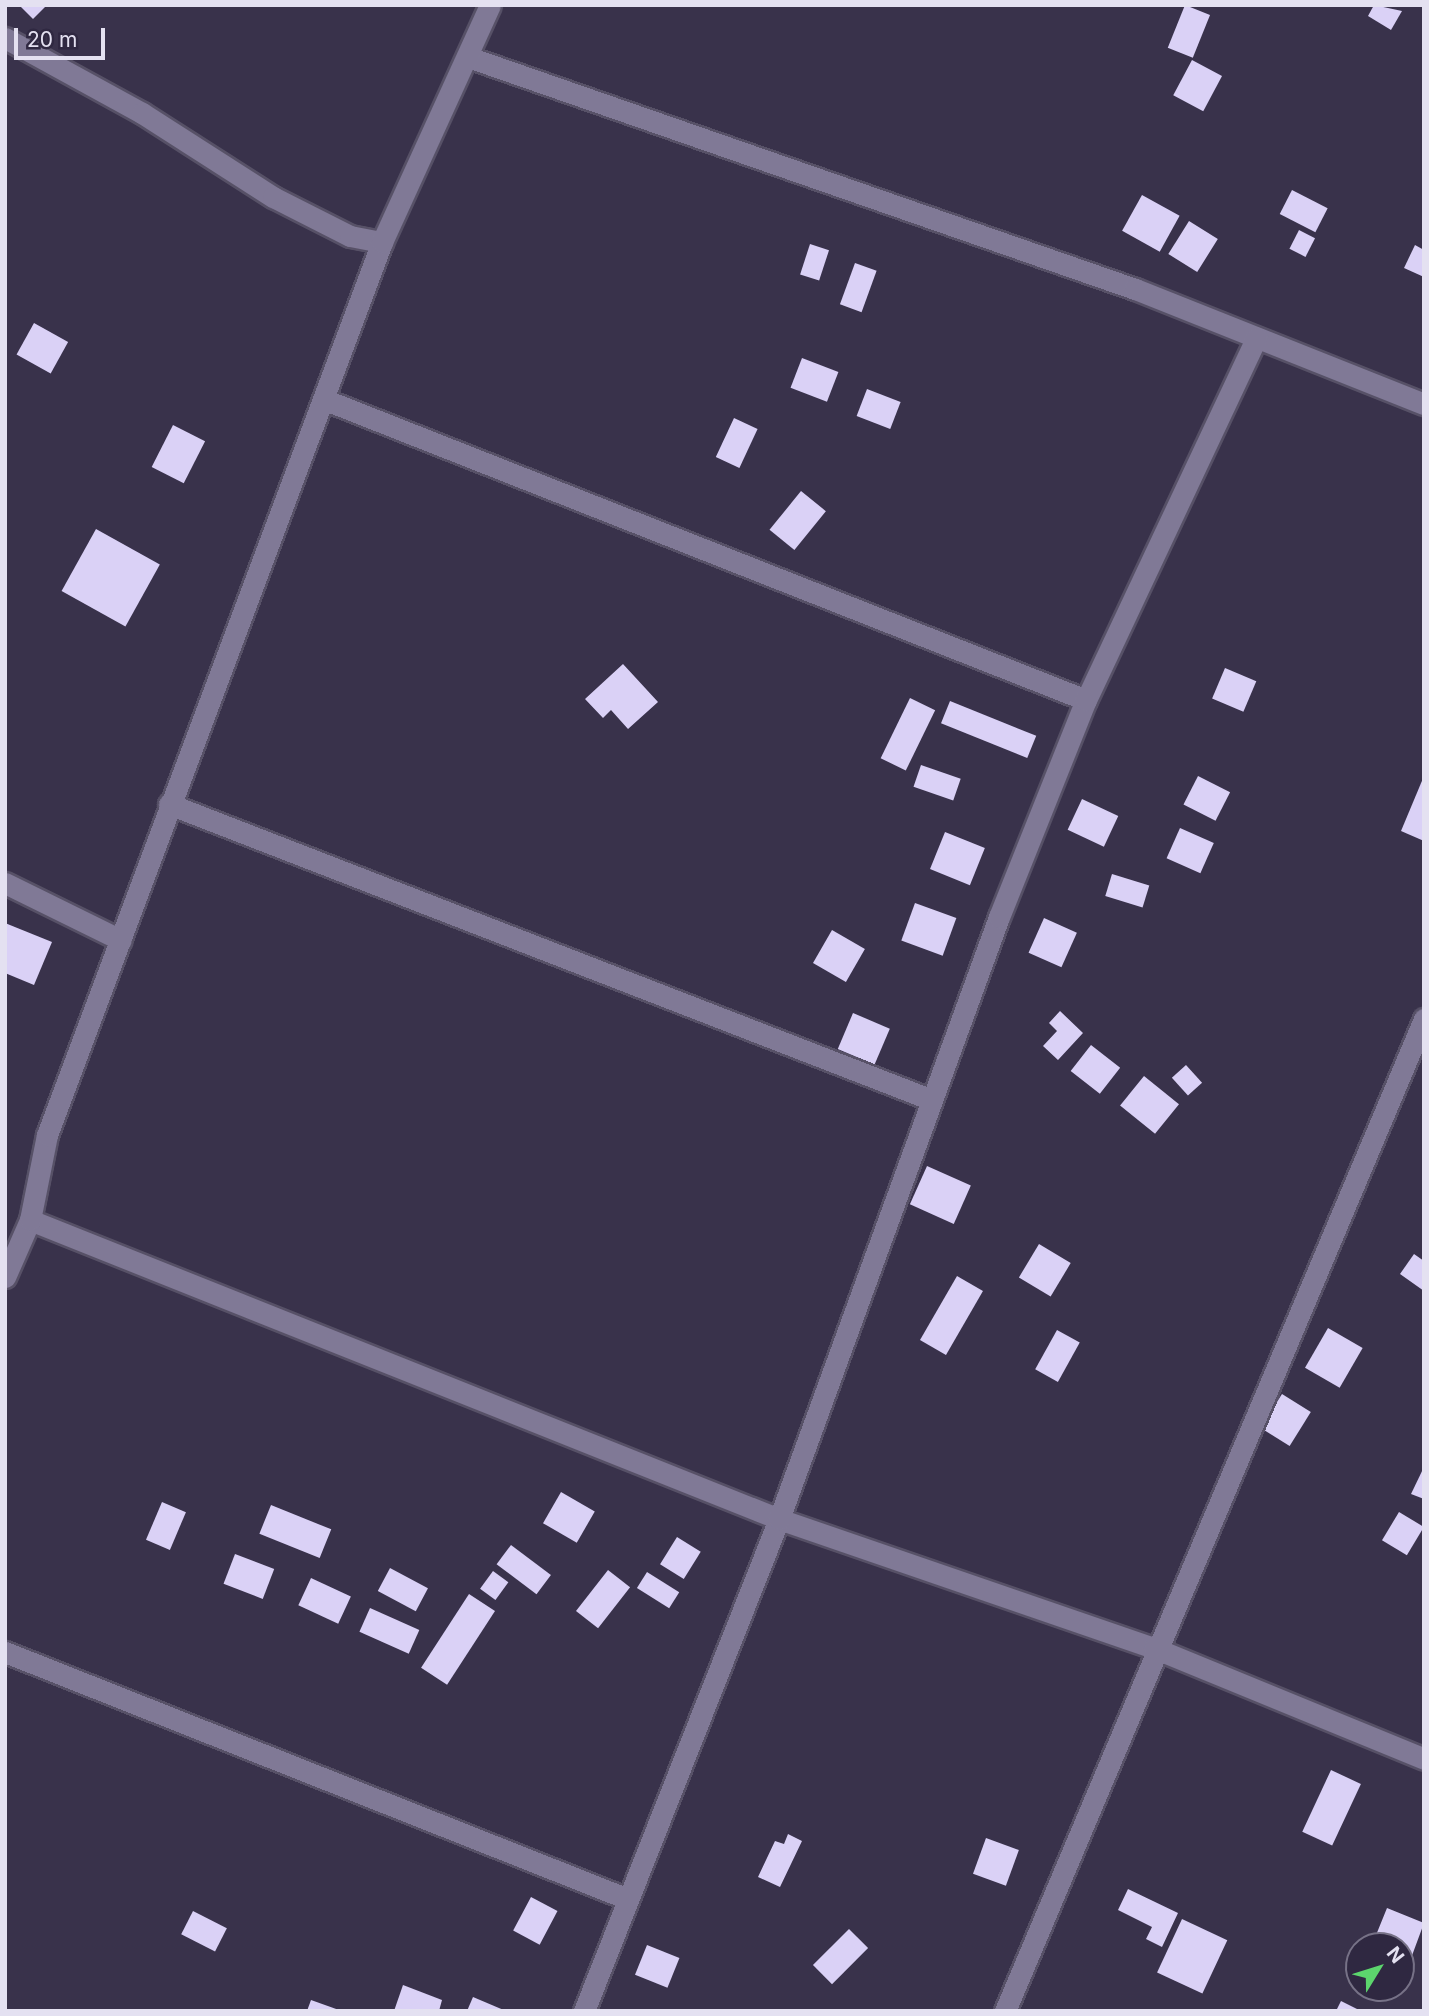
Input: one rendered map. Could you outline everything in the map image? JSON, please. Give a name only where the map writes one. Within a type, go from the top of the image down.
[{"type":"street","points":[[5,1277],[30,1220],[47,1135],[382,242],[471,58],[491,5]]},
{"type":"street","points":[[5,38],[142,113],[273,197],[350,236],[382,242]]},
{"type":"street","points":[[471,58],[1135,289],[1424,404]]},
{"type":"street","points":[[584,2011],[779,1518],[932,1100],[1086,700],[1256,338]]},
{"type":"street","points":[[323,399],[1086,700]]},
{"type":"street","points":[[169,804],[932,1100]]},
{"type":"street","points":[[5,883],[121,940]]},
{"type":"street","points":[[1005,2011],[1154,1648],[1424,1019]]},
{"type":"street","points":[[30,1220],[779,1518],[1154,1648],[1424,1759]]},
{"type":"street","points":[[5,1652],[628,1899]]},
{"type":"building","points":[[19,5],[47,5],[33,19]]},
{"type":"building","points":[[1185,5],[1210,15],[1193,58],[1168,48]]},
{"type":"building","points":[[1374,5],[1402,11],[1391,30],[1368,16]]},
{"type":"building","points":[[1192,60],[1222,76],[1203,111],[1173,95]]},
{"type":"building","points":[[1292,190],[1328,208],[1315,232],[1280,214]]},
{"type":"building","points":[[1142,195],[1180,216],[1160,252],[1122,231]]},
{"type":"building","points":[[1189,221],[1218,239],[1197,272],[1168,254]]},
{"type":"building","points":[[1299,230],[1315,238],[1306,257],[1289,249]]},
{"type":"building","points":[[810,244],[829,250],[819,281],[800,274]]},
{"type":"building","points":[[1415,245],[1424,250],[1424,277],[1404,268]]},
{"type":"building","points":[[855,263],[877,271],[862,312],[840,304]]},
{"type":"building","points":[[34,323],[68,342],[51,373],[17,354]]},
{"type":"building","points":[[802,358],[838,372],[827,402],[791,388]]},
{"type":"building","points":[[867,389],[901,402],[890,429],[857,416]]},
{"type":"building","points":[[734,418],[758,429],[739,468],[716,457]]},
{"type":"building","points":[[173,425],[205,441],[184,483],[152,467]]},
{"type":"building","points":[[801,491],[826,511],[794,550],[770,530]]},
{"type":"building","points":[[96,529],[160,564],[125,626],[62,591]]},
{"type":"building","points":[[623,664],[658,702],[628,729],[611,710],[603,718],[585,699]]},
{"type":"building","points":[[1225,668],[1256,681],[1243,712],[1212,698]]},
{"type":"building","points":[[910,698],[935,710],[906,770],[881,758]]},
{"type":"building","points":[[950,701],[1036,736],[1027,758],[941,723]]},
{"type":"building","points":[[921,765],[961,779],[953,800],[914,787]]},
{"type":"building","points":[[1198,776],[1230,792],[1216,821],[1183,805]]},
{"type":"building","points":[[1424,776],[1424,841],[1401,831]]},
{"type":"building","points":[[1082,799],[1118,816],[1104,847],[1068,830]]},
{"type":"building","points":[[1180,828],[1214,843],[1200,873],[1167,858]]},
{"type":"building","points":[[945,832],[985,848],[970,885],[930,869]]},
{"type":"building","points":[[1112,874],[1149,885],[1143,907],[1105,896]]},
{"type":"building","points":[[915,903],[956,918],[943,956],[901,941]]},
{"type":"building","points":[[1044,918],[1077,933],[1061,967],[1029,953]]},
{"type":"building","points":[[5,923],[52,942],[34,985],[5,973]]},
{"type":"building","points":[[832,930],[865,949],[846,982],[813,963]]},
{"type":"building","points":[[1060,1011],[1083,1033],[1058,1060],[1043,1046],[1057,1031],[1049,1023]]},
{"type":"building","points":[[853,1013],[890,1029],[875,1065],[838,1049]]},
{"type":"building","points":[[1091,1045],[1120,1068],[1100,1094],[1071,1071]]},
{"type":"building","points":[[1186,1065],[1202,1083],[1188,1096],[1172,1078]]},
{"type":"building","points":[[1144,1076],[1179,1104],[1155,1134],[1120,1106]]},
{"type":"building","points":[[927,1166],[971,1186],[954,1224],[910,1204]]},
{"type":"building","points":[[1039,1244],[1071,1263],[1051,1296],[1019,1277]]},
{"type":"building","points":[[1414,1254],[1424,1261],[1424,1291],[1400,1274]]},
{"type":"building","points":[[957,1276],[983,1291],[946,1355],[920,1340]]},
{"type":"building","points":[[1328,1328],[1363,1348],[1340,1388],[1305,1368]]},
{"type":"building","points":[[1057,1330],[1080,1343],[1058,1382],[1035,1369]]},
{"type":"building","points":[[1282,1394],[1311,1412],[1290,1446],[1261,1428]]},
{"type":"building","points":[[1424,1467],[1424,1499],[1411,1494]]},
{"type":"building","points":[[561,1492],[595,1512],[577,1543],[543,1523]]},
{"type":"building","points":[[162,1502],[186,1512],[170,1550],[146,1540]]},
{"type":"building","points":[[271,1505],[331,1529],[320,1558],[259,1534]]},
{"type":"building","points":[[1399,1512],[1424,1527],[1407,1555],[1382,1540]]},
{"type":"building","points":[[677,1537],[701,1552],[684,1579],[660,1564]]},
{"type":"building","points":[[511,1545],[551,1575],[536,1594],[497,1564]]},
{"type":"building","points":[[235,1554],[274,1569],[263,1599],[224,1584]]},
{"type":"building","points":[[390,1568],[428,1588],[416,1611],[378,1591]]},
{"type":"building","points":[[608,1570],[630,1587],[598,1628],[576,1611]]},
{"type":"building","points":[[493,1571],[508,1582],[495,1600],[480,1589]]},
{"type":"building","points":[[647,1572],[679,1592],[669,1608],[637,1588]]},
{"type":"building","points":[[311,1578],[351,1597],[338,1624],[298,1605]]},
{"type":"building","points":[[469,1594],[495,1611],[447,1685],[421,1668]]},
{"type":"building","points":[[370,1608],[419,1630],[409,1654],[359,1632]]},
{"type":"building","points":[[1331,1770],[1361,1784],[1332,1846],[1302,1832]]},
{"type":"building","points":[[788,1834],[802,1841],[780,1887],[758,1877],[775,1841],[784,1844]]},
{"type":"building","points":[[986,1838],[1019,1850],[1006,1886],[973,1874]]},
{"type":"building","points":[[1128,1889],[1178,1913],[1162,1947],[1146,1939],[1152,1927],[1118,1910]]},
{"type":"building","points":[[531,1897],[557,1911],[540,1945],[513,1931]]},
{"type":"building","points":[[1387,1908],[1424,1923],[1415,1947],[1415,1932],[1377,1932]]},
{"type":"building","points":[[193,1911],[227,1928],[215,1951],[181,1934]]},
{"type":"building","points":[[1182,1919],[1227,1940],[1202,1994],[1157,1972]]},
{"type":"building","points":[[849,1929],[868,1948],[832,1984],[813,1965]]},
{"type":"building","points":[[647,1945],[679,1958],[667,1988],[635,1975]]},
{"type":"building","points":[[403,1985],[442,2000],[439,2011],[394,2011]]},
{"type":"building","points":[[473,1997],[506,2011],[467,2011]]},
{"type":"building","points":[[311,2000],[339,2010],[307,2011]]},
{"type":"building","points":[[1341,2001],[1361,2011],[1336,2011]]}]
